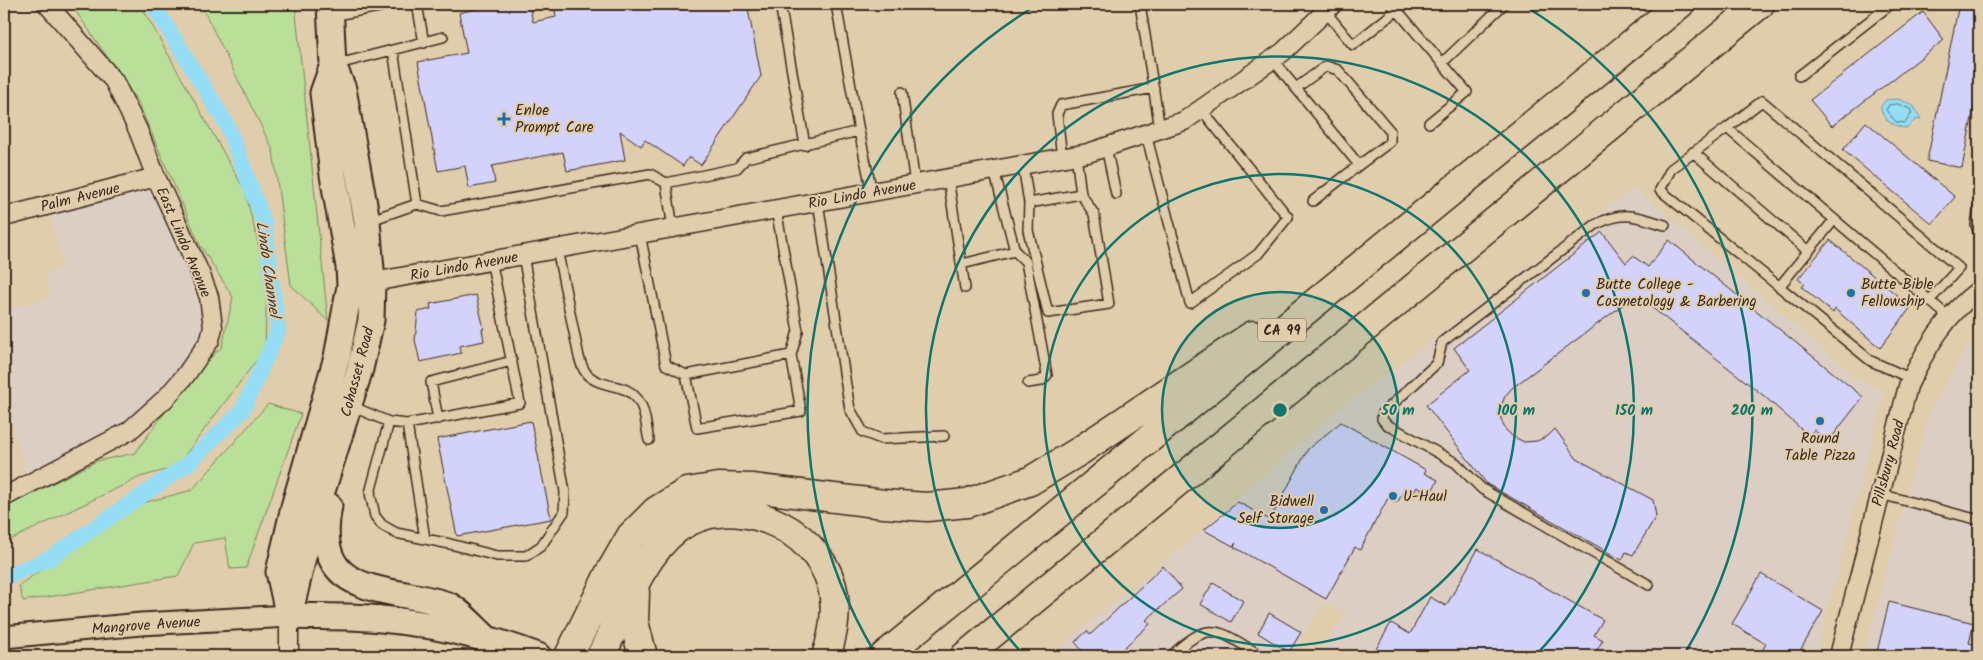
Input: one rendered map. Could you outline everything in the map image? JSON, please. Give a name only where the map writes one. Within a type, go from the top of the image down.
[{"type":"highway","name":"CA 99","points":[[884,656],[1680,4]]},
{"type":"highway","points":[[965,656],[1760,4]]},
{"type":"highway","points":[[569,656],[608,574],[631,536],[656,511],[687,492],[718,487],[752,488],[884,504],[926,507],[967,503],[1030,481],[1078,452],[1272,322],[1300,316]]},
{"type":"highway","points":[[601,656],[645,565],[663,541],[680,527],[708,515],[738,512],[770,520],[794,532],[815,553],[832,584],[836,615],[834,630],[826,656]]},
{"type":"highway","points":[[635,586],[634,622],[644,656]]},
{"type":"highway","points":[[984,656],[1022,610]]},
{"type":"main road","name":"Cohasset Road","points":[[289,616],[308,536],[350,406],[368,340],[361,284],[367,221],[343,89],[334,65],[331,10]]},
{"type":"main road","name":"Cohasset Road","points":[[334,65],[323,93],[333,175],[349,267],[361,284]]},
{"type":"main road","name":"Cohasset Road","points":[[289,616],[279,572],[294,507],[337,357],[361,284]]},
{"type":"main road","points":[[334,451],[334,479],[324,530],[327,548],[335,564],[348,577],[363,586],[450,606],[485,637]]},
{"type":"main road","points":[[289,616],[380,619],[424,624],[485,637],[538,656]]},
{"type":"street","name":"East Lindo Avenue","points":[[4,496],[129,431],[179,384],[210,340],[213,316],[209,297],[138,130],[114,80],[47,4]]},
{"type":"street","name":"Rio Lindo Avenue","points":[[361,284],[1023,165],[1106,147],[1184,121],[1272,59],[1329,8]]},
{"type":"street","name":"Palm Avenue","points":[[4,217],[156,176]]},
{"type":"street","name":"Pillsbury Road","points":[[1839,656],[1880,494],[1912,379],[1924,352],[1950,318],[1979,290]]},
{"type":"street","name":"Mangrove Avenue","points":[[4,637],[141,624],[289,616]]},
{"type":"street","points":[[289,616],[290,656]]},
{"type":"lane","points":[[331,10],[395,4]]},
{"type":"lane","points":[[417,4],[424,43]]},
{"type":"lane","points":[[780,4],[805,145]]},
{"type":"lane","points":[[836,4],[872,192]]},
{"type":"lane","points":[[1140,4],[1154,88],[1153,131],[1190,303],[1258,254],[1288,217],[1201,109]]},
{"type":"lane","points":[[1442,63],[1504,4]]},
{"type":"lane","points":[[1799,76],[1891,4]]},
{"type":"lane","points":[[1329,8],[1354,45],[1394,7],[1467,92],[1429,123]]},
{"type":"lane","points":[[334,65],[443,37]]},
{"type":"lane","points":[[393,50],[417,204]]},
{"type":"lane","points":[[1272,59],[1359,165]]},
{"type":"lane","points":[[1296,88],[1326,66],[1338,70],[1390,131],[1390,142],[1313,201]]},
{"type":"lane","points":[[1023,165],[1029,202],[1028,230],[1048,313],[1109,304],[1094,214],[1081,194],[1056,114],[1061,106],[1154,88]]},
{"type":"lane","points":[[902,92],[915,184]]},
{"type":"lane","points":[[1912,379],[1871,362],[1660,190],[1670,170],[1762,101],[1958,268],[1929,301]]},
{"type":"lane","points":[[1728,128],[1950,318]]},
{"type":"lane","points":[[367,221],[417,204],[440,211],[650,174],[666,183],[737,168],[746,158],[859,131]]},
{"type":"lane","points":[[1106,147],[1116,194]]},
{"type":"lane","points":[[1693,152],[1808,251]]},
{"type":"lane","points":[[994,170],[1015,251],[1026,262],[1047,375],[1041,380],[1028,383]]},
{"type":"lane","points":[[948,178],[966,288]]},
{"type":"lane","points":[[666,183],[673,228]]},
{"type":"lane","points":[[1029,202],[1081,194]]},
{"type":"lane","points":[[818,202],[850,409],[858,424],[863,432],[882,439],[944,436]]},
{"type":"lane","points":[[1979,206],[1976,225],[1979,235]]},
{"type":"lane","points":[[686,375],[696,428],[801,411],[791,355],[798,331],[776,209]]},
{"type":"lane","points":[[1649,585],[1482,489],[1456,463],[1386,424],[1382,419],[1383,413],[1437,363],[1442,342],[1595,225],[1611,217],[1629,214],[1665,225]]},
{"type":"lane","points":[[1778,286],[1834,220]]},
{"type":"lane","points":[[640,234],[666,365],[686,375],[791,355]]},
{"type":"lane","points":[[557,249],[583,369],[590,377],[622,386],[633,394],[641,404],[649,440]]},
{"type":"lane","points":[[962,264],[1015,251]]},
{"type":"lane","points":[[389,422],[370,493],[375,516],[382,525],[396,534],[497,556],[526,556],[541,546],[564,512],[565,492],[523,255]]},
{"type":"lane","points":[[350,406],[389,422],[407,424],[520,403],[492,260]]},
{"type":"lane","points":[[1030,278],[1040,276]]},
{"type":"lane","points":[[438,419],[431,382],[512,361]]},
{"type":"lane","points":[[407,424],[425,539]]},
{"type":"lane","points":[[1880,494],[1979,520]]},
{"type":"lane","points":[[1171,656],[1200,632],[1217,630],[1262,656]]},
{"type":"shaded area","points":[[153,185],[202,309],[203,343],[122,428],[26,475],[4,395],[4,310],[50,297],[45,272],[63,268],[49,212]]},
{"type":"shaded area","points":[[1634,187],[1859,380],[1885,390],[1816,656],[1313,656],[1347,613],[1322,603],[1293,656],[1049,656],[1201,531],[1331,416]]},
{"type":"shaded area","points":[[1979,327],[1979,656],[1863,656],[1929,413]]},
{"type":"green space","points":[[71,4],[140,4],[245,191],[267,279],[265,349],[176,467],[140,477],[4,543],[4,508],[97,461],[135,453],[194,373],[222,347],[233,297],[200,245],[138,102]]},
{"type":"green space","points":[[295,4],[328,321],[291,285],[273,150],[201,5]]},
{"type":"green space","points":[[268,404],[301,414],[246,568],[230,569],[225,538],[194,543],[178,576],[23,601],[19,585],[139,504],[192,490]]},
{"type":"water","points":[[1898,99],[1913,105],[1921,119],[1915,120],[1907,128],[1898,126],[1886,119],[1881,106],[1886,100]]},
{"type":"building","points":[[496,4],[529,4],[533,22],[556,17],[554,4],[747,4],[761,76],[701,165],[689,157],[683,166],[645,140],[641,146],[620,131],[625,160],[567,171],[563,152],[492,166],[495,183],[469,188],[465,166],[438,171],[418,62],[467,53],[459,13]]},
{"type":"building","points":[[1959,4],[1979,4],[1979,82],[1962,168],[1927,161]]},
{"type":"building","points":[[1923,12],[1944,40],[1832,126],[1810,100]]},
{"type":"building","points":[[1866,122],[1955,197],[1932,224],[1843,150]]},
{"type":"building","points":[[1602,232],[1626,263],[1633,256],[1648,267],[1669,240],[1863,397],[1828,442],[1814,430],[1809,436],[1764,396],[1636,295],[1512,388],[1505,396],[1500,409],[1505,429],[1512,436],[1524,442],[1537,441],[1548,436],[1555,429],[1577,459],[1653,500],[1656,516],[1633,555],[1626,552],[1622,560],[1487,484],[1426,405],[1470,370],[1454,348]]},
{"type":"building","points":[[1830,240],[1911,307],[1880,348],[1835,309],[1833,313],[1802,287],[1805,284],[1798,279]]},
{"type":"building","points":[[476,295],[484,329],[482,329],[484,341],[459,346],[461,353],[420,362],[415,340],[418,312],[431,309],[430,304]]},
{"type":"building","points":[[531,421],[551,519],[457,536],[437,439]]},
{"type":"building","points":[[1341,422],[1426,470],[1424,473],[1438,480],[1430,494],[1417,487],[1411,497],[1403,492],[1397,503],[1388,498],[1360,550],[1355,547],[1326,599],[1234,547],[1236,543],[1233,546],[1204,530],[1238,502],[1270,520],[1308,449]]},
{"type":"building","points":[[1478,549],[1603,620],[1594,635],[1603,640],[1593,656],[1372,656],[1391,623],[1410,634],[1430,597],[1446,606]]},
{"type":"building","points":[[1163,566],[1182,589],[1146,620],[1150,624],[1117,654],[1113,650],[1106,656],[1087,656],[1075,642],[1087,631],[1090,635]]},
{"type":"building","points":[[1761,574],[1823,611],[1797,656],[1771,656],[1762,651],[1766,644],[1732,624]]},
{"type":"building","points":[[1213,583],[1243,601],[1231,622],[1200,604]]},
{"type":"building","points":[[1889,602],[1974,623],[1969,643],[1978,645],[1975,656],[1876,656]]},
{"type":"building","points":[[1269,613],[1301,632],[1289,652],[1258,633]]},
{"type":"waterway","name":"Lindo Channel","points":[[4,578],[50,558],[185,466],[242,411],[278,331],[264,222],[227,125],[153,4]]},
{"type":"place","name":"Enloe Prompt Care","points":[[504,119]]},
{"type":"place","name":"Butte College - Cosmetology & Barbering","points":[[1586,293]]},
{"type":"place","name":"Butte Bible Fellowship","points":[[1851,293]]},
{"type":"place","name":"Round Table Pizza","points":[[1820,421]]},
{"type":"place","name":"U-Haul","points":[[1393,496]]},
{"type":"place","name":"Bidwell Self Storage","points":[[1324,510]]}]
